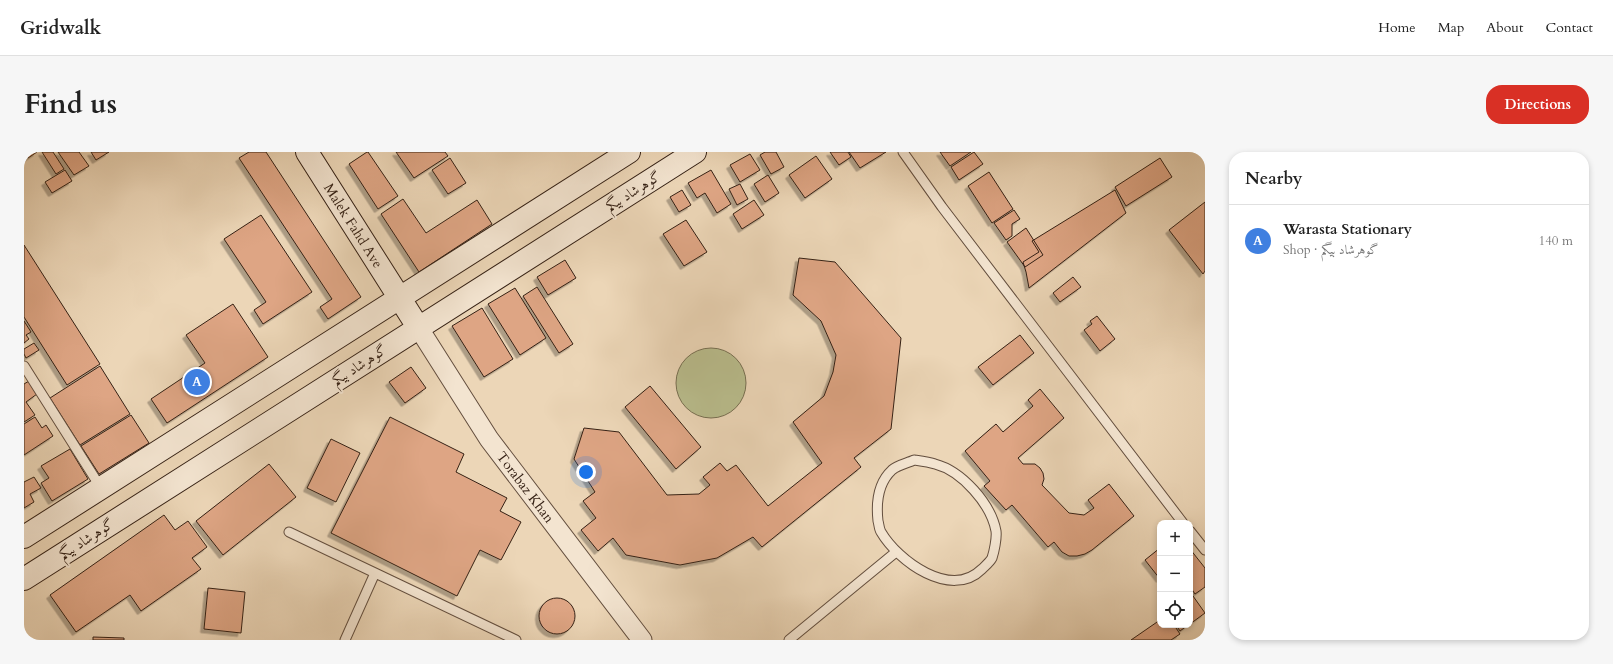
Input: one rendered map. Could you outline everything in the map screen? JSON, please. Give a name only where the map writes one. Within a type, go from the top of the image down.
[{"type":"main road","name":"Malek Fahd Ave","points":[[307,152],[418,327]]},
{"type":"main road","points":[[24,537],[629,152]]},
{"type":"main road","name":"گوهرشاد بیگم","points":[[24,579],[695,152]]},
{"type":"street","name":"Torabaz Khan","points":[[418,327],[489,439],[642,640]]},
{"type":"lane","points":[[903,152],[942,207],[1181,520]]},
{"type":"lane","points":[[24,366],[101,488]]},
{"type":"lane","points":[[914,460],[936,464],[957,475],[976,491],[988,510],[997,532],[992,559],[976,575],[957,581],[936,577],[916,568],[896,552],[880,531],[876,508],[880,488],[892,469],[914,460]]},
{"type":"lane","points":[[289,532],[516,640]]},
{"type":"lane","points":[[1193,535],[1205,550]]},
{"type":"lane","points":[[789,640],[896,552]]},
{"type":"lane","points":[[345,640],[375,573]]},
{"type":"green space","points":[[704,348],[718,348],[731,354],[740,363],[746,376],[744,396],[736,408],[718,418],[704,418],[691,412],[682,403],[676,390],[676,376],[682,363],[691,354]]},
{"type":"building","points":[[25,152],[37,152],[28,158]]},
{"type":"building","points":[[42,152],[53,152],[64,169],[56,174]]},
{"type":"building","points":[[58,152],[79,152],[89,166],[74,175]]},
{"type":"building","points":[[91,152],[109,152],[96,160]]},
{"type":"building","points":[[249,152],[266,152],[361,297],[328,319],[320,307],[332,299],[239,158]]},
{"type":"building","points":[[367,152],[398,196],[378,209],[349,164]]},
{"type":"building","points":[[396,152],[445,152],[448,156],[414,178]]},
{"type":"building","points":[[765,152],[776,152],[784,167],[771,174],[760,155]]},
{"type":"building","points":[[830,152],[848,152],[851,157],[839,165]]},
{"type":"building","points":[[849,152],[886,152],[860,168]]},
{"type":"building","points":[[940,152],[971,152],[950,166]]},
{"type":"building","points":[[974,152],[983,164],[959,180],[951,167]]},
{"type":"building","points":[[750,154],[760,170],[740,182],[730,165]]},
{"type":"building","points":[[816,156],[832,179],[805,198],[789,175]]},
{"type":"building","points":[[450,158],[466,183],[448,194],[432,170]]},
{"type":"building","points":[[1160,158],[1172,177],[1126,206],[1115,187]]},
{"type":"building","points":[[65,170],[72,181],[52,193],[45,182]]},
{"type":"building","points":[[711,170],[731,204],[717,213],[705,193],[697,198],[688,183]]},
{"type":"building","points":[[989,172],[1013,209],[992,223],[968,186]]},
{"type":"building","points":[[768,175],[779,193],[765,202],[754,184]]},
{"type":"building","points":[[740,184],[748,199],[737,205],[729,189]]},
{"type":"building","points":[[682,190],[691,205],[679,212],[670,197]]},
{"type":"building","points":[[1115,190],[1126,213],[1029,288],[1023,262],[1039,252],[1032,241]]},
{"type":"building","points":[[403,199],[426,233],[477,200],[492,224],[419,272],[381,214]]},
{"type":"building","points":[[754,200],[764,215],[742,229],[733,214]]},
{"type":"building","points":[[1205,202],[1205,271],[1203,274],[1169,230]]},
{"type":"building","points":[[1014,210],[1020,219],[1012,224],[1012,236],[1006,240],[994,223]]},
{"type":"building","points":[[261,215],[312,292],[263,324],[254,310],[266,302],[224,239]]},
{"type":"building","points":[[686,220],[707,252],[684,266],[663,234]]},
{"type":"building","points":[[1026,228],[1043,255],[1025,267],[1007,242]]},
{"type":"building","points":[[24,245],[100,364],[67,385],[24,317]]},
{"type":"building","points":[[799,258],[835,262],[901,338],[891,429],[854,458],[861,467],[762,547],[753,537],[717,558],[680,565],[626,555],[613,538],[598,551],[581,530],[596,518],[583,501],[595,492],[574,459],[584,428],[619,432],[667,495],[699,494],[710,485],[703,477],[720,463],[727,471],[736,465],[768,506],[822,463],[793,422],[824,396],[833,372],[836,355],[821,321],[793,295]]},
{"type":"building","points":[[565,260],[576,278],[548,295],[537,277]]},
{"type":"building","points":[[1073,277],[1081,287],[1060,302],[1053,293]]},
{"type":"building","points":[[537,287],[573,344],[559,353],[523,296]]},
{"type":"building","points":[[515,288],[546,338],[520,355],[488,304]]},
{"type":"building","points":[[233,304],[268,357],[167,423],[151,399],[205,363],[186,335]]},
{"type":"building","points":[[482,308],[513,359],[484,377],[452,326]]},
{"type":"building","points":[[1097,316],[1115,339],[1100,351],[1084,330],[1092,324],[1090,321]]},
{"type":"building","points":[[24,321],[31,332],[26,335],[29,339],[24,343]]},
{"type":"building","points":[[1020,335],[1034,353],[993,385],[978,367]]},
{"type":"building","points":[[34,343],[39,350],[26,358],[24,349]]},
{"type":"building","points":[[100,366],[130,414],[80,445],[50,398]]},
{"type":"building","points":[[411,367],[426,388],[405,403],[389,382]]},
{"type":"building","points":[[29,381],[37,394],[26,402],[35,415],[24,422],[24,384]]},
{"type":"building","points":[[650,386],[701,447],[676,469],[625,407]]},
{"type":"building","points":[[1040,389],[1064,418],[1018,458],[1023,464],[1035,464],[1040,468],[1044,479],[1042,485],[1069,513],[1084,515],[1094,508],[1088,500],[1109,484],[1134,516],[1092,550],[1077,556],[1069,556],[1062,552],[1054,542],[1048,547],[1012,505],[1006,510],[984,486],[990,481],[965,451],[996,424],[1003,432],[1033,406],[1028,400]]},
{"type":"building","points":[[131,415],[149,443],[99,474],[81,446]]},
{"type":"building","points":[[35,417],[42,428],[46,425],[53,436],[24,455],[24,424]]},
{"type":"building","points":[[390,417],[464,454],[456,472],[507,498],[500,511],[521,522],[501,560],[480,550],[457,596],[331,533]]},
{"type":"building","points":[[331,439],[360,453],[336,502],[307,488]]},
{"type":"building","points":[[70,449],[88,479],[52,501],[41,483],[49,478],[41,466]]},
{"type":"building","points":[[269,464],[296,497],[223,555],[196,521]]},
{"type":"building","points":[[34,477],[41,488],[30,494],[34,502],[24,508],[24,482]]},
{"type":"building","points":[[164,515],[175,530],[188,521],[207,547],[192,558],[201,569],[141,611],[130,595],[76,632],[50,595]]},
{"type":"building","points":[[1157,550],[1157,575],[1145,560]]},
{"type":"building","points":[[1193,553],[1205,568],[1205,587],[1195,594],[1193,591]]},
{"type":"building","points":[[208,588],[245,592],[241,633],[204,629]]},
{"type":"building","points":[[1193,596],[1205,613],[1193,622]]},
{"type":"building","points":[[557,598],[570,603],[575,616],[570,629],[557,634],[544,629],[539,616],[544,603]]},
{"type":"building","points":[[1157,622],[1157,628],[1176,628],[1180,634],[1171,640],[1131,640]]},
{"type":"building","points":[[93,637],[124,638],[124,640],[93,640]]},
{"type":"place","name":"Warasta Stationary","points":[[197,382]]}]
